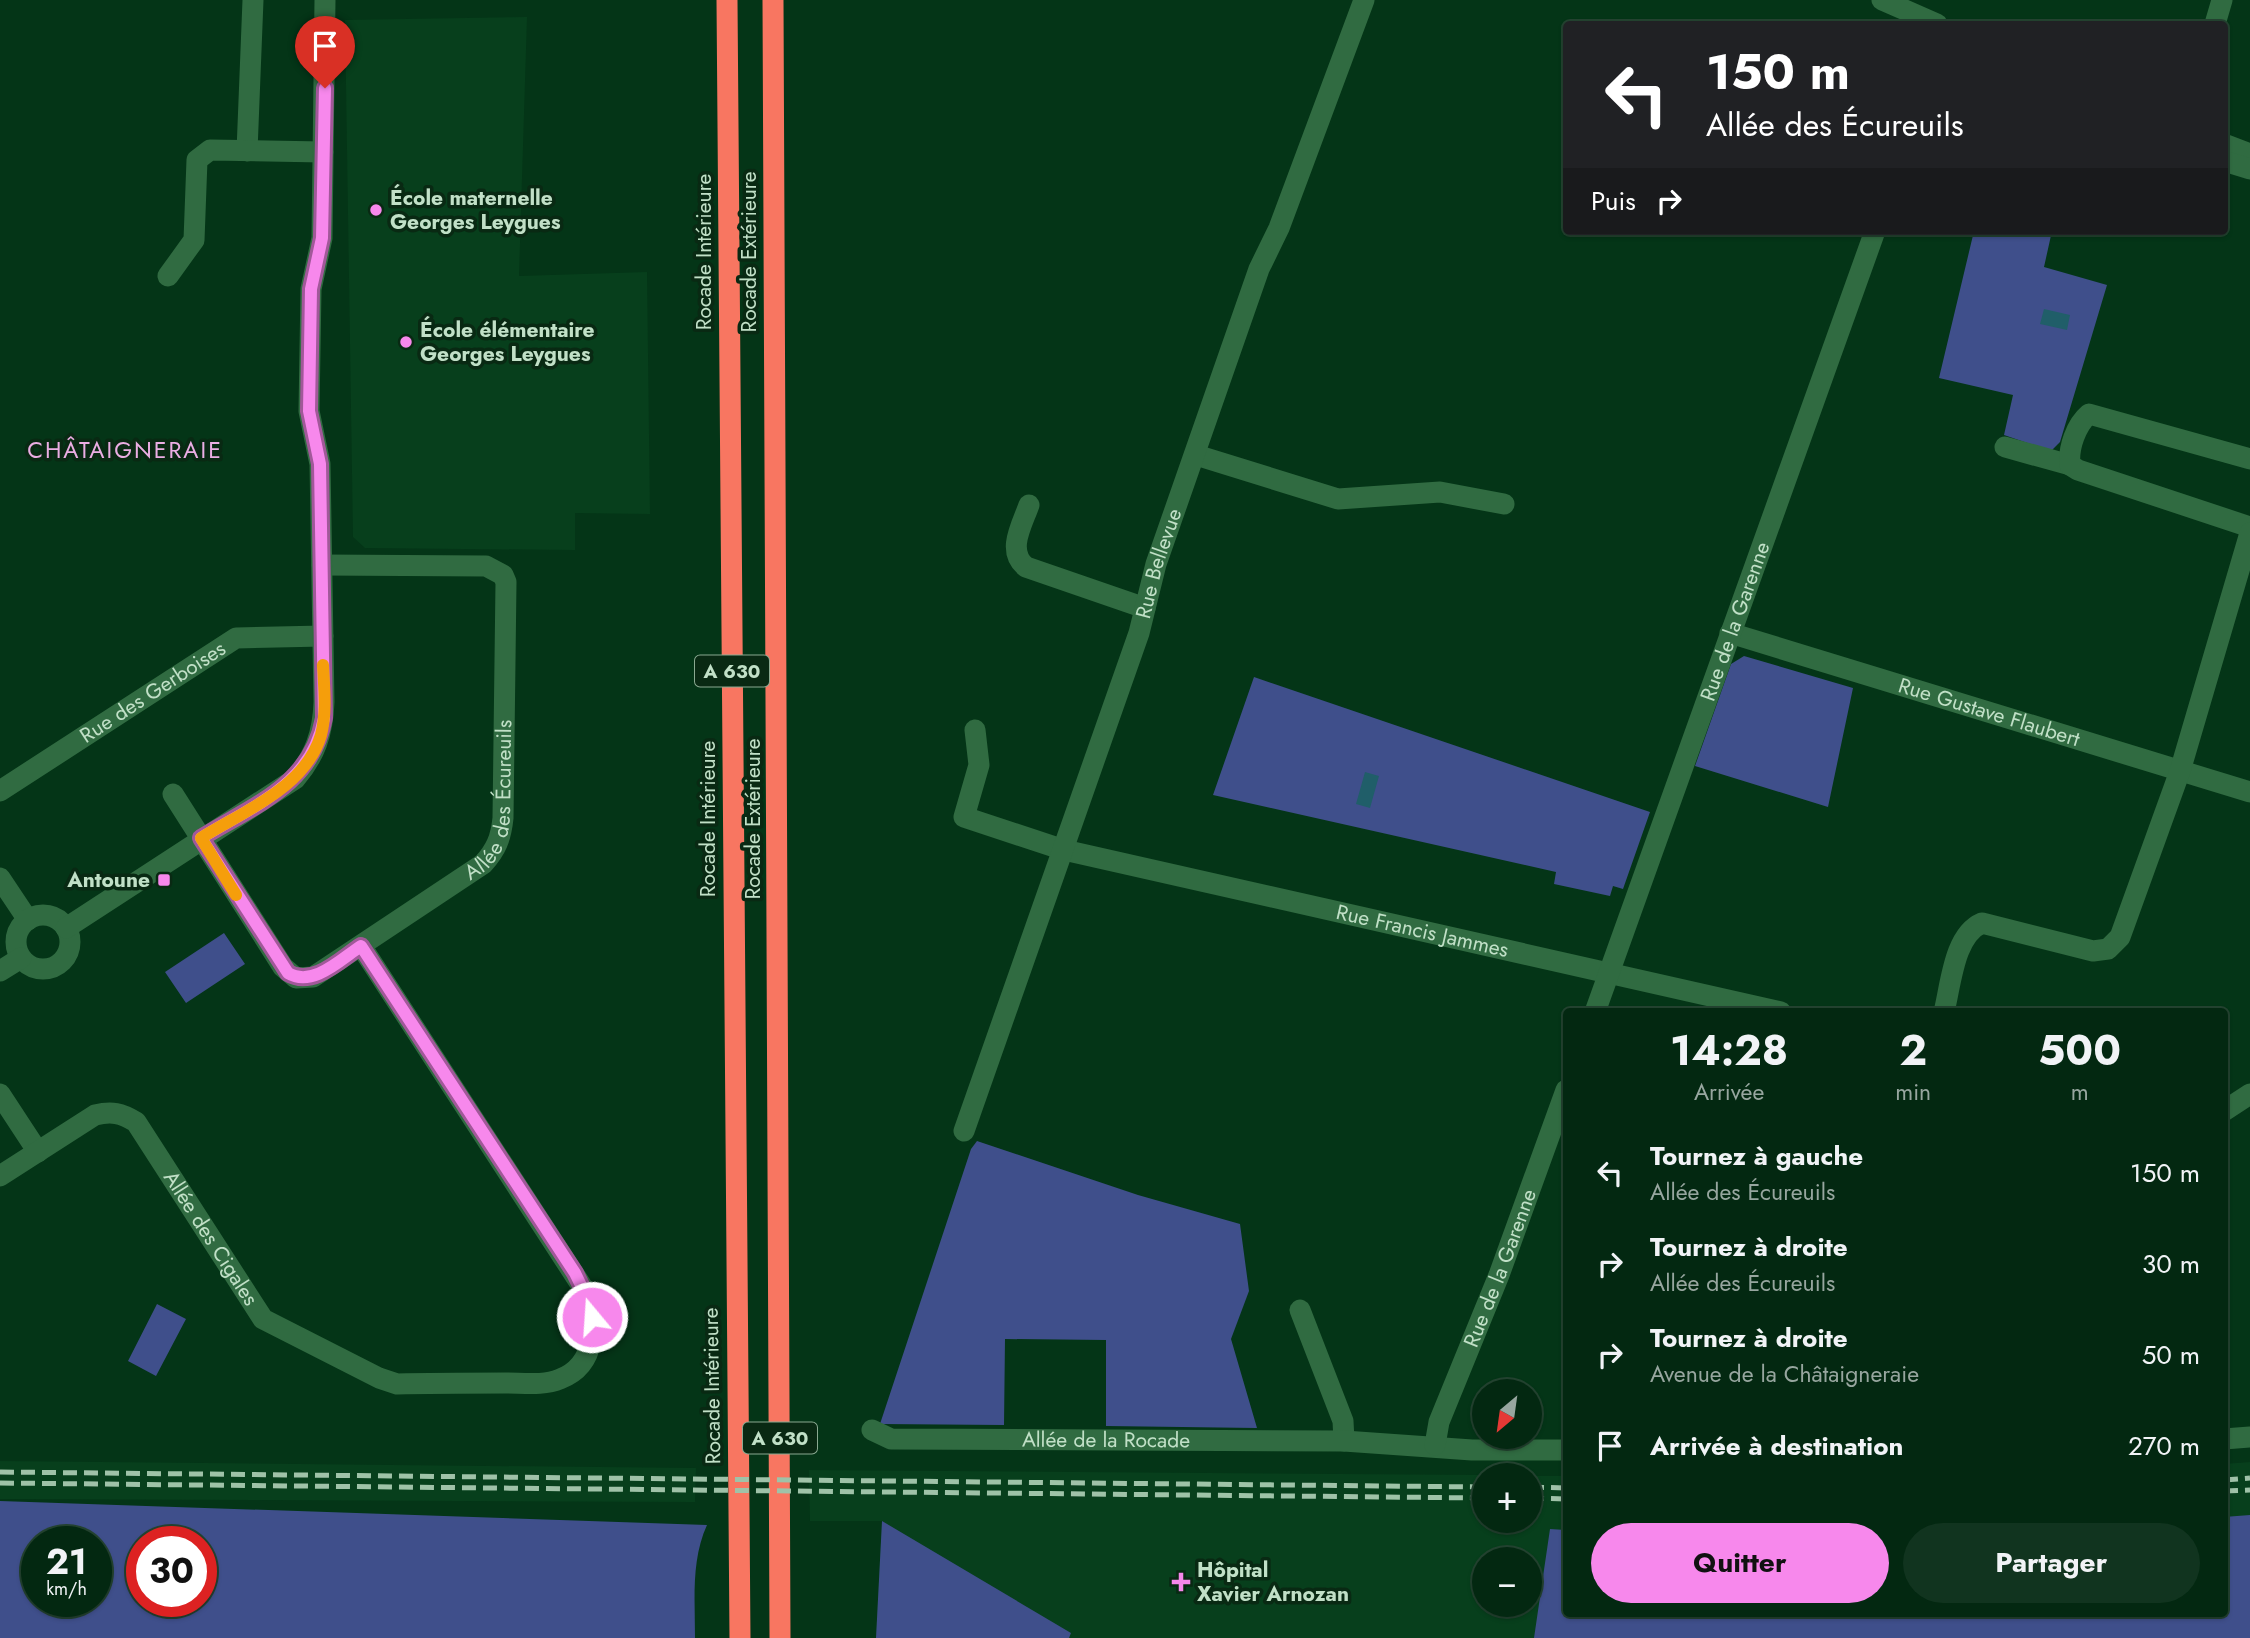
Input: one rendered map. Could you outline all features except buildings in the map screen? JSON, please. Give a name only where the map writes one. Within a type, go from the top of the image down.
[{"type":"highway","name":"Rocade Intérieure","points":[[727,0],[740,1638]]},
{"type":"highway","name":"Rocade Extérieure","points":[[773,0],[780,1638]]},
{"type":"street","points":[[247,151],[253,0]]},
{"type":"street","points":[[66,928],[295,779],[316,748],[324,718],[322,565],[319,452],[309,411],[311,289],[322,238],[326,0]]},
{"type":"street","name":"Rue Bellevue","points":[[964,1131],[1064,850],[1145,608],[1156,564],[1259,269],[1279,228],[1364,0]]},
{"type":"street","points":[[2216,21],[2222,0]]},
{"type":"street","points":[[1882,1],[1930,21]]},
{"type":"street","points":[[2228,146],[2250,154]]},
{"type":"street","points":[[168,276],[194,240],[197,160],[210,150],[323,152]]},
{"type":"street","points":[[2228,162],[2250,169]]},
{"type":"street","name":"Rue de la Garenne","points":[[1596,1008],[1874,235]]},
{"type":"street","points":[[2070,465],[2069,456],[2081,421],[2089,414],[2250,459]]},
{"type":"street","points":[[2005,447],[2070,465],[2078,470],[2250,527]]},
{"type":"street","points":[[1196,455],[1338,499],[1440,492],[1504,504]]},
{"type":"street","points":[[1029,505],[1014,551],[1018,561],[1026,567],[1145,608]]},
{"type":"street","points":[[1945,1008],[1963,939],[1970,928],[1982,923],[2093,951],[2108,949],[2120,937],[2180,771],[2250,533]]},
{"type":"street","name":"Allée des Écureuils","points":[[173,794],[288,973],[296,978],[313,977],[361,946],[483,864],[498,843],[503,818],[506,582],[499,570],[486,566],[322,565]]},
{"type":"street","name":"Rue Gustave Flaubert","points":[[1730,633],[2250,792]]},
{"type":"street","name":"Rue des Gerboises","points":[[0,791],[236,638],[323,636]]},
{"type":"street","name":"Rue Francis Jammes","points":[[975,730],[979,765],[964,817],[1064,850],[1763,1008]]},
{"type":"street","points":[[0,878],[28,920]]},
{"type":"street","points":[[48,916],[66,928],[70,944],[65,959],[58,965],[51,969],[34,968],[20,958],[16,937],[28,920],[48,916]]},
{"type":"street","name":"Allée des Cigales","points":[[0,1176],[95,1115],[112,1111],[136,1122],[263,1319],[379,1378],[397,1384],[547,1382],[572,1373],[590,1350],[593,1334],[591,1306],[585,1291],[361,946]]},
{"type":"street","points":[[0,971],[20,958]]},
{"type":"street","points":[[0,1094],[38,1152]]},
{"type":"street","points":[[2228,1108],[2250,1094]]},
{"type":"street","name":"Rue de la Garenne","points":[[1435,1445],[1439,1422],[1499,1275],[1563,1098]]},
{"type":"street","points":[[1300,1310],[1343,1421],[1343,1441]]},
{"type":"street","name":"Allée de la Rocade","points":[[872,1430],[891,1439],[1343,1441],[1435,1445],[1472,1450],[1563,1450]]},
{"type":"street","points":[[2228,1439],[2250,1437]]},
{"type":"shaded area","points":[[527,17],[519,276],[647,272],[650,514],[575,513],[575,550],[365,548],[353,537],[345,20]]},
{"type":"shaded area","points":[[1973,235],[2051,235],[2044,267],[2107,285],[2060,442],[2051,451],[2004,435],[2013,395],[1939,378]]},
{"type":"shaded area","points":[[2044,309],[2070,315],[2067,330],[2040,324]]},
{"type":"shaded area","points":[[1744,656],[1853,688],[1828,807],[1695,766],[1731,664]]},
{"type":"shaded area","points":[[1254,677],[1650,812],[1623,889],[1613,886],[1610,896],[1554,884],[1556,872],[1213,795]]},
{"type":"shaded area","points":[[1365,772],[1379,776],[1370,808],[1356,804]]},
{"type":"shaded area","points":[[224,933],[245,964],[186,1003],[165,972]]},
{"type":"shaded area","points":[[977,1141],[1138,1195],[1240,1224],[1249,1291],[1231,1339],[1257,1428],[1106,1426],[1106,1340],[1005,1339],[1004,1425],[880,1424],[971,1149]]},
{"type":"shaded area","points":[[157,1304],[186,1319],[156,1376],[128,1361]]},
{"type":"shaded area","points":[[0,1461],[696,1468],[695,1502],[0,1499]]},
{"type":"shaded area","name":"Hôpital Xavier Arnozan","points":[[2250,1462],[2250,1638],[876,1638],[882,1521],[810,1521],[809,1470],[1472,1475],[1472,1533],[1542,1533],[1542,1476],[1563,1476],[1563,1617],[2228,1617],[2228,1464]]},
{"type":"shaded area","points":[[0,1501],[707,1525],[696,1566],[695,1638],[0,1638]]},
{"type":"shaded area","points":[[2250,1515],[2250,1638],[1534,1638],[1537,1617],[1542,1617],[1542,1584],[1550,1529],[1563,1530],[1563,1617],[2228,1617],[2228,1517]]},
{"type":"shaded area","points":[[882,1521],[1071,1633],[1069,1638],[876,1638]]},
{"type":"railway","points":[[0,1472],[1472,1487]]},
{"type":"railway","points":[[2228,1480],[2250,1478]]},
{"type":"railway","points":[[0,1483],[1472,1498]]},
{"type":"railway","points":[[1542,1487],[1563,1488]]},
{"type":"railway","points":[[2228,1491],[2250,1490]]},
{"type":"railway","points":[[1542,1498],[1563,1499]]},
{"type":"slow traffic","points":[[236,895],[201,838],[295,779],[309,762],[316,748],[324,718],[323,665]]},
{"type":"place","name":"École maternelle Georges Leygues","points":[[376,210]]},
{"type":"place","name":"École élémentaire Georges Leygues","points":[[406,342]]},
{"type":"place","name":"Antoune","points":[[164,880]]},
{"type":"place","name":"Hôpital Xavier Arnozan","points":[[1181,1582]]},
{"type":"district","name":"CHÂTAIGNERAIE","points":[[125,450]]},
{"type":"route","points":[[325,88],[322,238],[311,289],[309,411],[318,443],[320,464],[324,718],[316,748],[295,779],[201,838],[288,973],[296,978],[313,977],[361,946],[575,1273],[591,1306],[592,1317]]}]
